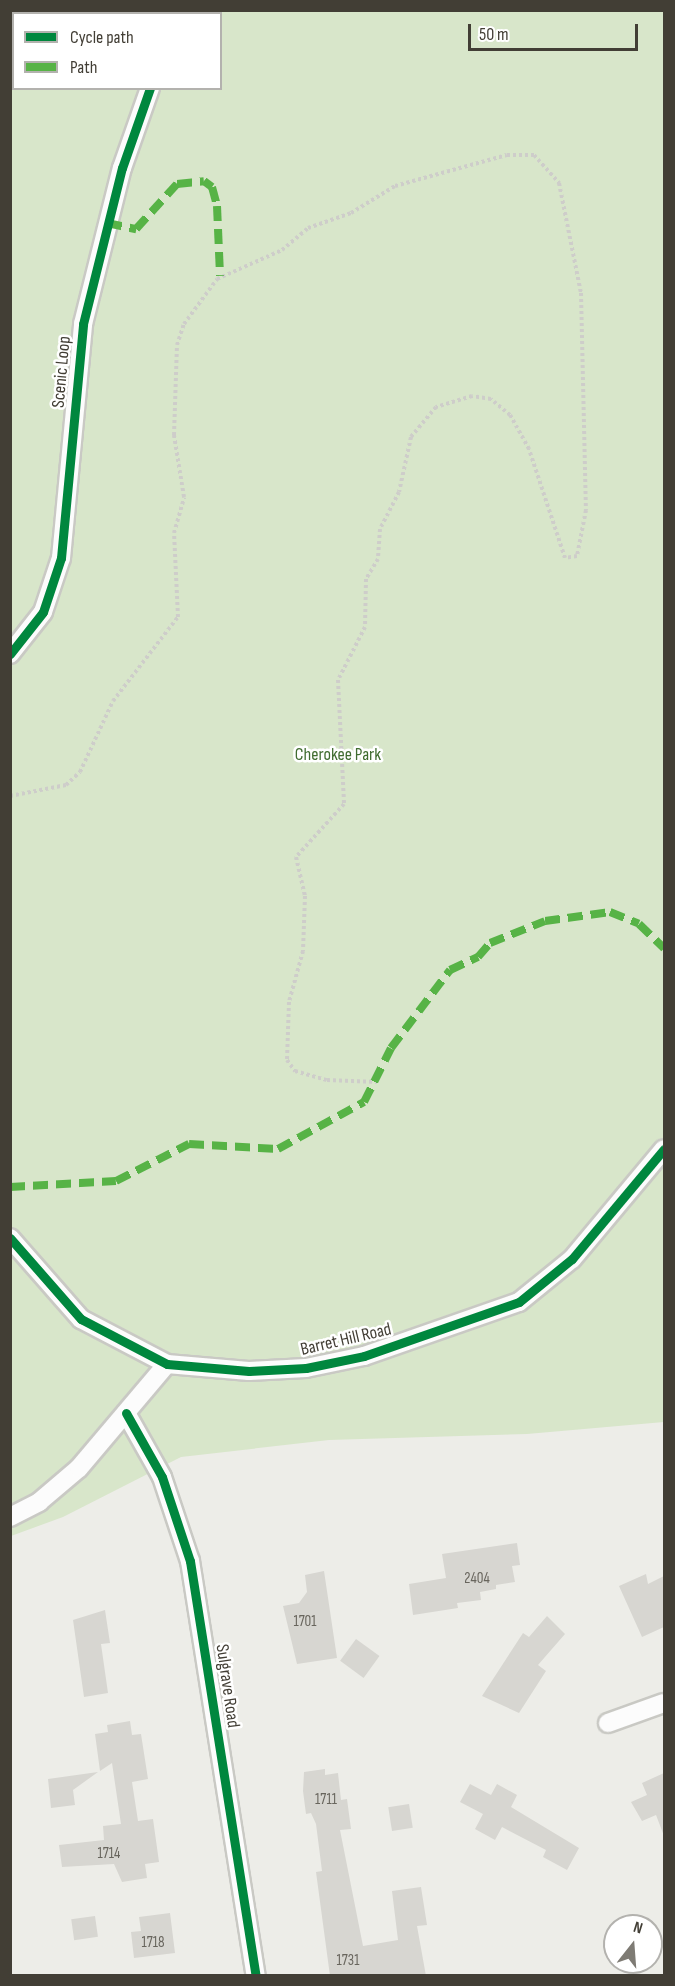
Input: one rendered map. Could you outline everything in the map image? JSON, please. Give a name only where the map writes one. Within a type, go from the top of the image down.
[{"type":"street","name":"Scenic Loop","points":[[10,654],[43,612],[61,558],[83,324],[122,168],[149,90]]},
{"type":"street","name":"Barret Hill Road","points":[[10,1238],[81,1319],[167,1364],[249,1371],[306,1368],[364,1356],[497,1312],[539,1289],[572,1259],[664,1149]]},
{"type":"street","points":[[10,1517],[39,1502],[79,1468],[167,1364]]},
{"type":"street","name":"Sulgrave Road","points":[[126,1413],[162,1477],[192,1568],[256,1976]]},
{"type":"street","points":[[608,1723],[664,1703]]},
{"type":"path","points":[[10,796],[66,785],[81,772],[113,701],[178,617],[174,533],[184,497],[174,435],[177,345],[184,324],[217,279],[282,250],[308,228],[351,213],[394,186],[507,155],[534,155],[559,183],[581,293],[586,510],[578,556],[565,558],[529,449],[510,415],[491,399],[472,396],[436,407],[411,437],[399,492],[383,517],[378,558],[366,579],[365,627],[338,680],[344,804],[296,857],[305,896],[303,951],[289,1002],[287,1060],[295,1071],[327,1080],[377,1082]]},
{"type":"green space","name":"Cherokee Park","points":[[11,11],[664,11],[664,1422],[527,1434],[329,1440],[181,1457],[63,1517],[11,1536]]},
{"type":"building","points":[[517,1543],[520,1565],[512,1566],[515,1582],[496,1585],[496,1589],[480,1592],[481,1600],[457,1603],[458,1608],[413,1615],[409,1584],[446,1578],[442,1554]]},
{"type":"building","points":[[324,1571],[337,1658],[297,1664],[283,1606],[299,1603],[307,1592],[305,1575]]},
{"type":"building","points":[[646,1574],[648,1584],[664,1576],[664,1627],[642,1637],[619,1586]]},
{"type":"building","points":[[105,1610],[110,1643],[101,1644],[108,1693],[84,1697],[73,1620]]},
{"type":"building","points":[[547,1616],[565,1634],[538,1665],[546,1671],[519,1713],[482,1696],[523,1633],[529,1637]]},
{"type":"building","points":[[356,1639],[379,1656],[364,1678],[340,1661]]},
{"type":"building","points":[[130,1721],[132,1735],[141,1734],[148,1779],[132,1782],[138,1821],[153,1819],[159,1862],[145,1864],[147,1878],[122,1882],[114,1864],[62,1867],[59,1845],[104,1840],[103,1826],[121,1824],[112,1763],[100,1771],[95,1734],[108,1732],[107,1725]]},
{"type":"building","points":[[325,1769],[325,1775],[338,1773],[341,1800],[347,1799],[351,1829],[340,1830],[363,1946],[398,1940],[392,1891],[421,1887],[427,1925],[417,1926],[426,1976],[330,1976],[316,1872],[322,1871],[316,1824],[311,1813],[306,1814],[303,1791],[304,1772]]},
{"type":"building","points":[[98,1772],[73,1790],[75,1805],[51,1808],[48,1779]]},
{"type":"building","points":[[664,1773],[664,1836],[656,1815],[642,1821],[631,1802],[647,1795],[642,1783]]},
{"type":"building","points":[[470,1784],[491,1795],[497,1784],[517,1795],[511,1807],[579,1848],[567,1870],[543,1857],[546,1850],[502,1827],[495,1840],[475,1829],[483,1814],[460,1802]]},
{"type":"building","points":[[409,1804],[413,1828],[392,1831],[388,1807]]},
{"type":"building","points":[[170,1913],[175,1953],[134,1958],[131,1932],[141,1931],[139,1917]]},
{"type":"building","points":[[95,1916],[98,1937],[74,1940],[71,1919]]},
{"type":"marked path","points":[[107,223],[136,229],[177,184],[204,181],[212,187],[217,206],[220,276]]},
{"type":"marked path","points":[[10,1187],[116,1181],[189,1144],[278,1149],[364,1102],[391,1048],[450,970],[478,957],[490,943],[545,921],[610,912],[639,924],[664,948]]},
{"type":"cycle path","points":[[10,654],[43,612],[61,558],[83,324],[122,168],[149,90]]},
{"type":"cycle path","points":[[10,1238],[81,1319],[167,1364],[249,1371],[306,1368],[364,1356],[519,1302],[572,1259],[664,1149]]},
{"type":"cycle path","points":[[126,1413],[162,1477],[190,1561],[256,1976]]}]
